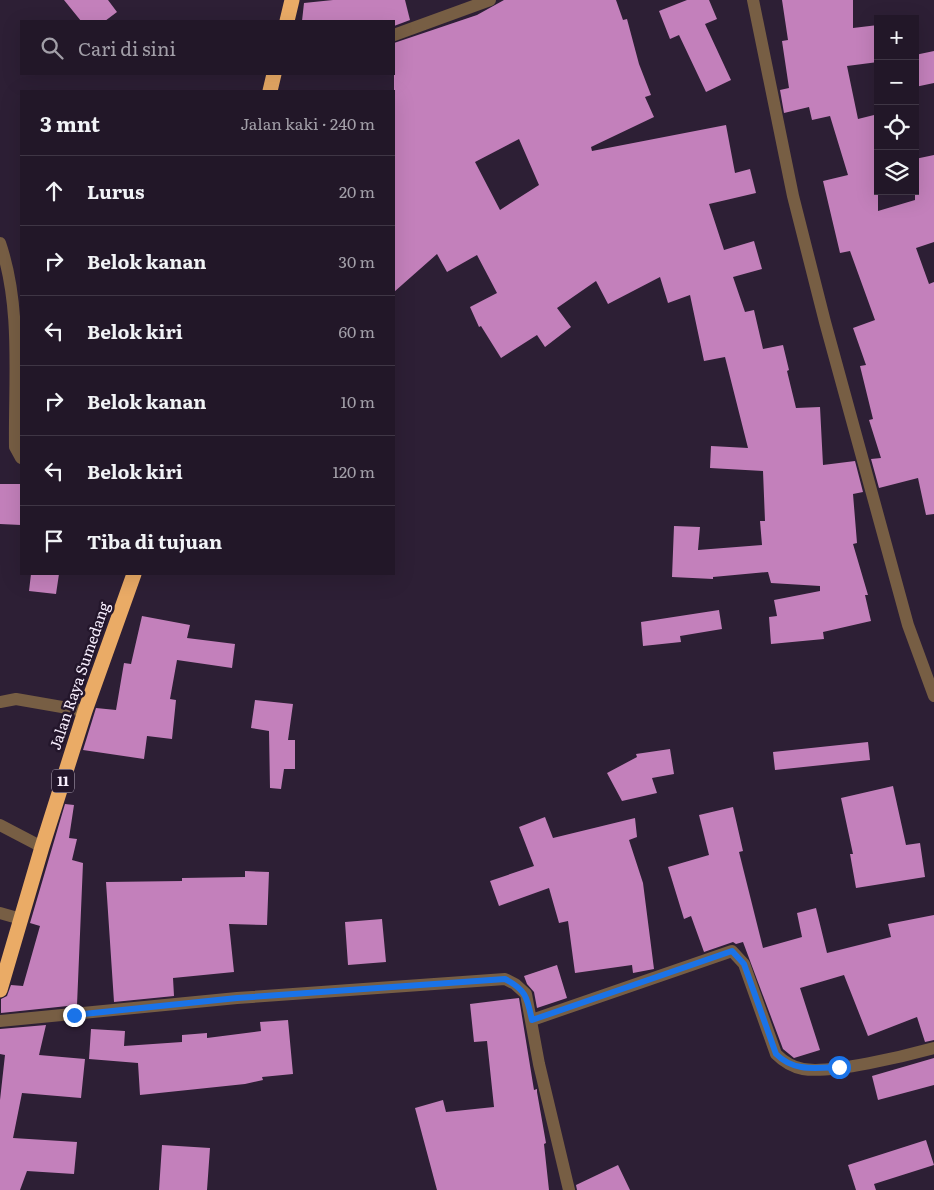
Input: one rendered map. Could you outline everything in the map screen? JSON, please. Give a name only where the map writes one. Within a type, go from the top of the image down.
[{"type":"highway","points":[[287,20],[292,0]]},
{"type":"highway","points":[[270,90],[274,75]]},
{"type":"highway","name":"Jalan Raya Sumedang","points":[[0,990],[85,711],[134,575]]},
{"type":"street","points":[[395,35],[490,0]]},
{"type":"street","points":[[753,0],[793,196],[825,322],[908,625],[934,696]]},
{"type":"street","points":[[0,243],[8,265],[18,343],[15,447],[20,456]]},
{"type":"street","points":[[0,702],[16,699],[85,711]]},
{"type":"street","points":[[0,825],[42,847]]},
{"type":"street","points":[[0,913],[21,919]]},
{"type":"street","points":[[532,1020],[732,951],[744,964],[776,1054],[784,1062],[804,1069],[839,1067],[908,1055],[934,1048]]},
{"type":"street","points":[[0,1020],[237,998],[505,979],[515,984],[526,994],[539,1064],[569,1190]]},
{"type":"building","points":[[64,0],[108,0],[117,12],[106,20],[80,20]]},
{"type":"building","points":[[333,0],[405,0],[410,20],[395,26],[395,20],[302,20],[304,3]]},
{"type":"building","points":[[504,0],[616,0],[623,20],[627,19],[639,64],[651,95],[645,97],[654,117],[591,147],[592,151],[726,125],[735,173],[750,169],[756,193],[709,204],[724,250],[754,241],[762,269],[733,277],[745,312],[754,310],[763,349],[783,345],[796,408],[820,407],[823,465],[855,461],[863,492],[853,494],[857,543],[853,544],[868,595],[865,595],[871,621],[823,632],[824,639],[771,644],[769,617],[777,616],[774,600],[820,591],[820,586],[771,583],[768,572],[713,577],[713,579],[672,577],[674,526],[700,527],[698,550],[762,545],[760,521],[765,521],[763,471],[710,468],[711,446],[748,448],[725,357],[704,361],[690,295],[668,303],[660,277],[608,304],[596,281],[557,308],[571,327],[545,347],[537,335],[501,358],[481,326],[479,327],[470,307],[497,293],[477,255],[447,272],[437,254],[395,291],[395,43],[477,15]],"holes":[[[519,139],[539,185],[500,210],[475,162]]]},
{"type":"building","points":[[687,0],[709,0],[717,19],[705,24],[731,80],[706,92],[679,35],[670,39],[659,11]]},
{"type":"building","points":[[782,0],[853,0],[853,28],[874,25],[874,63],[847,66],[858,119],[874,115],[874,195],[878,195],[878,211],[915,200],[915,195],[919,195],[919,158],[934,155],[934,242],[916,248],[929,284],[934,282],[934,514],[926,515],[918,478],[879,488],[871,459],[881,458],[869,420],[873,419],[860,366],[866,365],[853,328],[875,320],[850,251],[840,253],[823,181],[848,175],[830,116],[812,120],[809,107],[784,113],[780,90],[789,88],[782,41],[788,40]]},
{"type":"building","points":[[934,51],[934,83],[919,86],[919,54]]},
{"type":"building","points":[[0,484],[20,484],[20,525],[0,524]]},
{"type":"building","points":[[31,575],[59,575],[56,594],[29,591]]},
{"type":"building","points":[[719,610],[722,629],[680,636],[681,642],[643,646],[641,622]]},
{"type":"building","points":[[142,616],[190,625],[187,638],[235,644],[232,668],[177,660],[170,699],[176,700],[172,739],[147,736],[144,759],[83,750],[96,708],[116,710],[124,663],[131,664]]},
{"type":"building","points":[[255,700],[293,704],[288,740],[295,740],[295,769],[284,769],[281,789],[270,788],[269,731],[251,728]]},
{"type":"building","points":[[868,742],[870,760],[775,770],[773,752]]},
{"type":"building","points":[[670,749],[674,774],[652,778],[657,793],[622,801],[607,773],[637,757],[636,754]]},
{"type":"building","points":[[893,786],[906,845],[920,843],[925,877],[856,888],[850,854],[853,854],[841,798]]},
{"type":"building","points":[[65,804],[74,805],[69,838],[77,839],[72,860],[83,863],[77,1005],[1,1013],[1,999],[7,996],[11,985],[23,986],[40,926],[30,923]]},
{"type":"building","points":[[733,807],[743,851],[739,852],[763,948],[802,937],[797,913],[816,908],[827,953],[891,937],[888,924],[934,915],[934,1040],[925,1042],[917,1017],[868,1036],[844,975],[800,988],[820,1050],[794,1058],[783,1049],[743,942],[736,944],[733,942],[704,952],[691,916],[684,919],[668,867],[709,855],[699,815]]},
{"type":"building","points":[[545,817],[553,838],[635,818],[637,837],[629,840],[643,883],[654,969],[633,973],[632,965],[575,973],[568,921],[559,923],[549,888],[499,906],[490,881],[534,866],[519,827]]},
{"type":"building","points":[[245,871],[269,872],[267,925],[229,924],[234,972],[173,978],[174,996],[114,1002],[106,882],[182,881],[182,878],[245,877]]},
{"type":"building","points":[[382,919],[386,962],[348,965],[345,922]]},
{"type":"building","points":[[557,965],[567,998],[537,1008],[534,992],[527,984],[524,976]]},
{"type":"building","points":[[519,998],[534,1090],[537,1089],[546,1143],[544,1144],[549,1190],[437,1190],[415,1108],[443,1100],[446,1112],[494,1107],[487,1041],[474,1042],[470,1004]]},
{"type":"building","points":[[288,1020],[293,1074],[262,1077],[263,1080],[245,1084],[140,1095],[138,1063],[89,1059],[91,1029],[125,1031],[124,1046],[182,1042],[182,1035],[207,1033],[207,1038],[261,1031],[260,1022]]},
{"type":"building","points":[[46,1025],[39,1055],[85,1059],[81,1098],[22,1093],[13,1138],[77,1142],[74,1174],[27,1171],[20,1190],[0,1190],[0,1100],[5,1055],[0,1054],[0,1029]]},
{"type":"building","points":[[934,1058],[934,1085],[878,1100],[872,1076]]},
{"type":"building","points":[[926,1140],[934,1165],[874,1184],[876,1190],[856,1190],[848,1165]]},
{"type":"building","points":[[162,1145],[210,1148],[207,1190],[159,1190]]},
{"type":"building","points":[[618,1165],[630,1190],[577,1190],[576,1185]]},
{"type":"route","points":[[74,1015],[237,998],[505,979],[515,984],[526,994],[532,1020],[710,957],[732,951],[744,964],[776,1054],[784,1062],[804,1069],[839,1067]]}]
